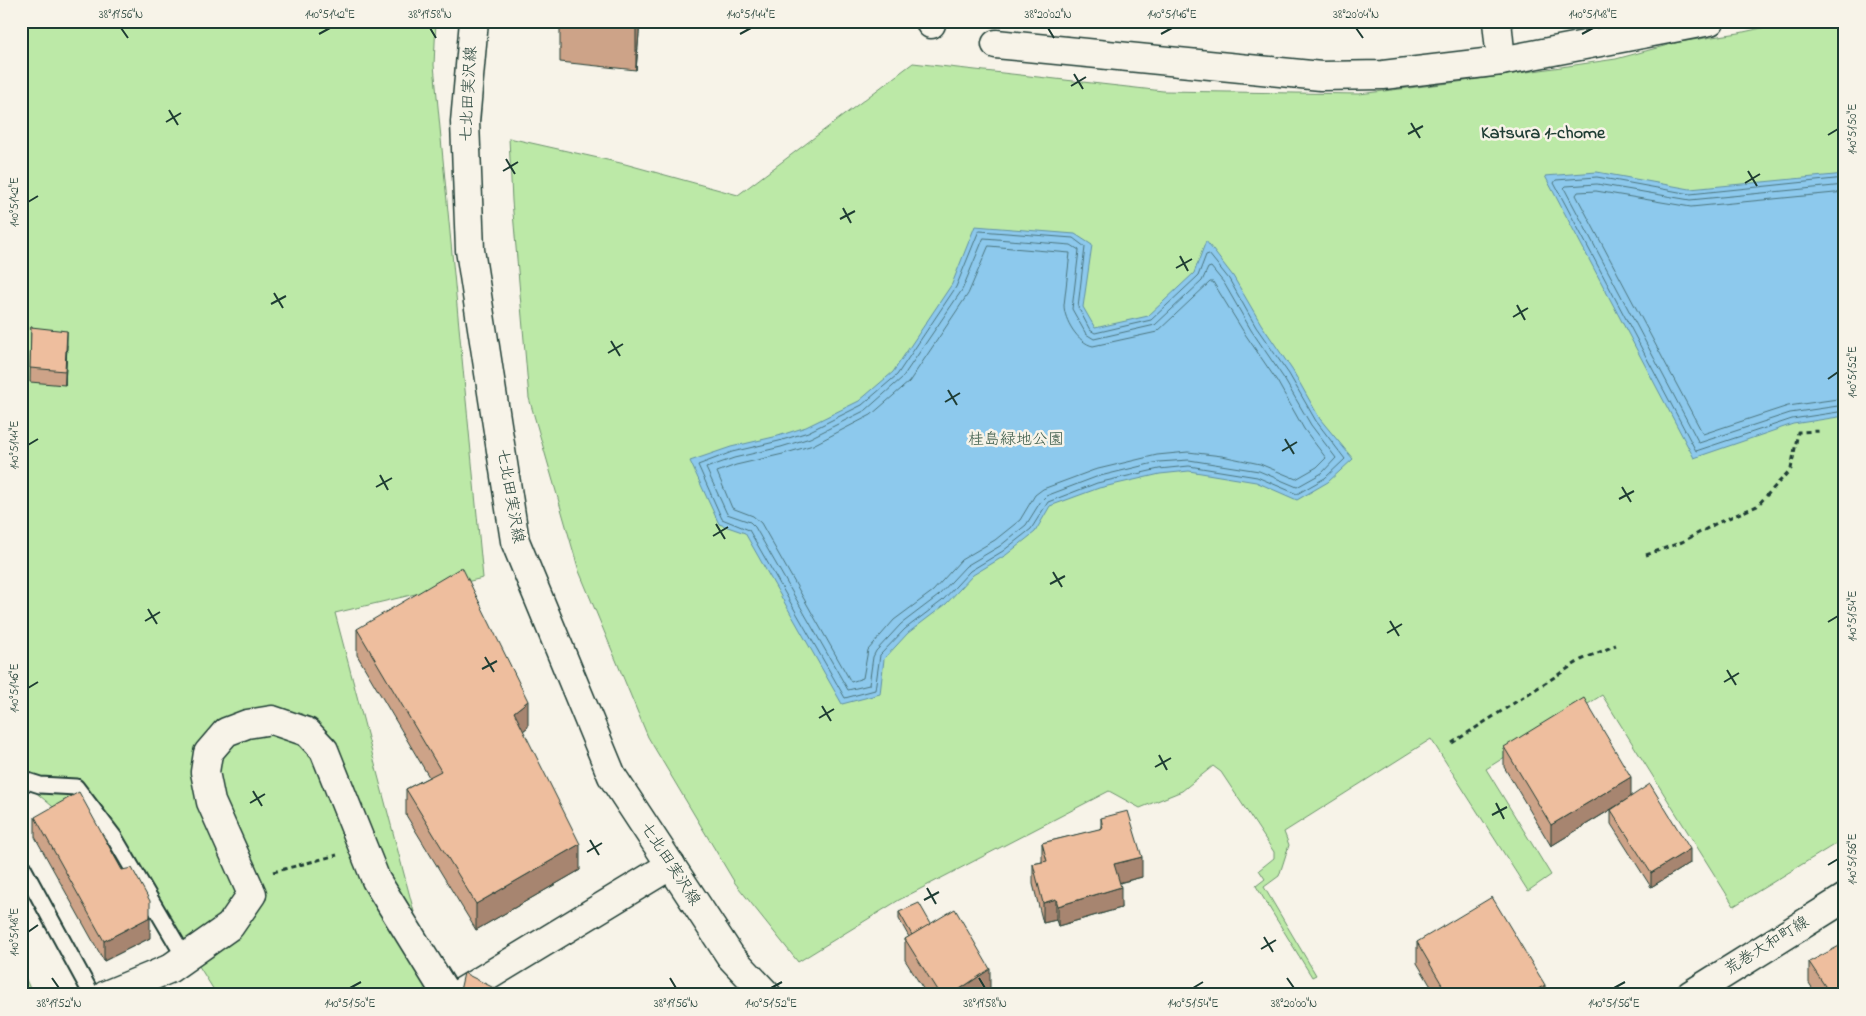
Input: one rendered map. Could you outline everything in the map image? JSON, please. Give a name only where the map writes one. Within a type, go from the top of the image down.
[{"type":"street","name":"七北田実沢線","points":[[474,21],[465,122],[470,250],[515,541],[612,776],[731,958],[767,995]]},
{"type":"street","points":[[1497,21],[1501,61]]},
{"type":"street","points":[[996,44],[1321,76],[1383,75],[1501,61],[1710,21]]},
{"type":"street","points":[[106,995],[169,970],[230,926],[252,894],[211,802],[205,772],[208,753],[226,732],[247,724],[272,720],[306,732],[324,750],[376,880],[447,995]]},
{"type":"street","points":[[457,995],[671,865]]},
{"type":"street","name":"荒巻大和町線","points":[[1690,995],[1845,898]]},
{"type":"lane","points":[[21,779],[40,785],[76,788],[114,837],[185,958]]},
{"type":"lane","points":[[21,864],[92,995]]},
{"type":"path","points":[[1646,555],[1682,542],[1717,523],[1757,506],[1791,470],[1798,432],[1822,431]]},
{"type":"path","points":[[1452,743],[1581,660],[1616,645]]},
{"type":"path","points":[[246,879],[364,848]]},
{"type":"green space","points":[[21,21],[436,21],[434,65],[483,578],[335,613],[436,995],[217,995],[151,889],[21,780]]},
{"type":"green space","name":"桂島緑地公園","points":[[1793,21],[1845,21],[1845,838],[1734,906],[1602,695],[1486,769],[1551,875],[1528,891],[1431,739],[1284,832],[1289,845],[1279,876],[1264,887],[1316,975],[1312,977],[1256,886],[1265,879],[1259,870],[1274,858],[1274,852],[1221,772],[1213,766],[1182,791],[1140,808],[1109,791],[899,900],[798,962],[735,883],[648,737],[579,571],[529,398],[512,201],[509,138],[625,164],[738,195],[913,63],[1163,91],[1359,94],[1616,59],[1679,42],[1739,33]]},
{"type":"green space","points":[[21,968],[31,991],[22,995],[21,995]]},
{"type":"water","points":[[1597,172],[1690,189],[1845,174],[1845,416],[1793,424],[1694,458],[1545,176]]},
{"type":"water","points":[[975,226],[1075,234],[1092,245],[1083,307],[1095,328],[1148,316],[1194,273],[1206,241],[1233,276],[1261,324],[1293,371],[1320,419],[1353,459],[1328,482],[1297,500],[1256,482],[1189,471],[1160,474],[1099,488],[1050,506],[1035,532],[1006,555],[973,575],[946,604],[908,633],[884,659],[880,694],[842,704],[745,533],[719,524],[690,461],[731,447],[806,427],[859,401],[893,372],[952,284]]},
{"type":"building","points":[[31,327],[67,331],[65,371],[30,368]]},
{"type":"building","points":[[462,567],[528,701],[514,712],[580,844],[476,904],[406,789],[441,771],[357,629]]},
{"type":"building","points":[[1584,698],[1631,777],[1551,825],[1504,747]]},
{"type":"building","points":[[1650,784],[1690,849],[1651,873],[1611,810]]},
{"type":"building","points":[[79,792],[122,870],[132,868],[150,901],[150,917],[104,941],[35,817]]},
{"type":"building","points":[[1128,811],[1142,857],[1114,864],[1121,887],[1058,906],[1056,899],[1043,903],[1033,864],[1047,861],[1042,843],[1103,828],[1101,818]]},
{"type":"building","points":[[1492,897],[1545,985],[1528,995],[1448,995],[1417,942]]},
{"type":"building","points":[[919,903],[931,924],[912,935],[899,912]]},
{"type":"building","points":[[955,909],[990,969],[951,995],[940,995],[905,939]]},
{"type":"building","points":[[1845,943],[1845,995],[1831,995],[1809,962]]},
{"type":"building","points":[[464,973],[508,995],[459,995]]},
{"type":"district","name":"Katsura 1-chome","points":[[1543,134]]}]
